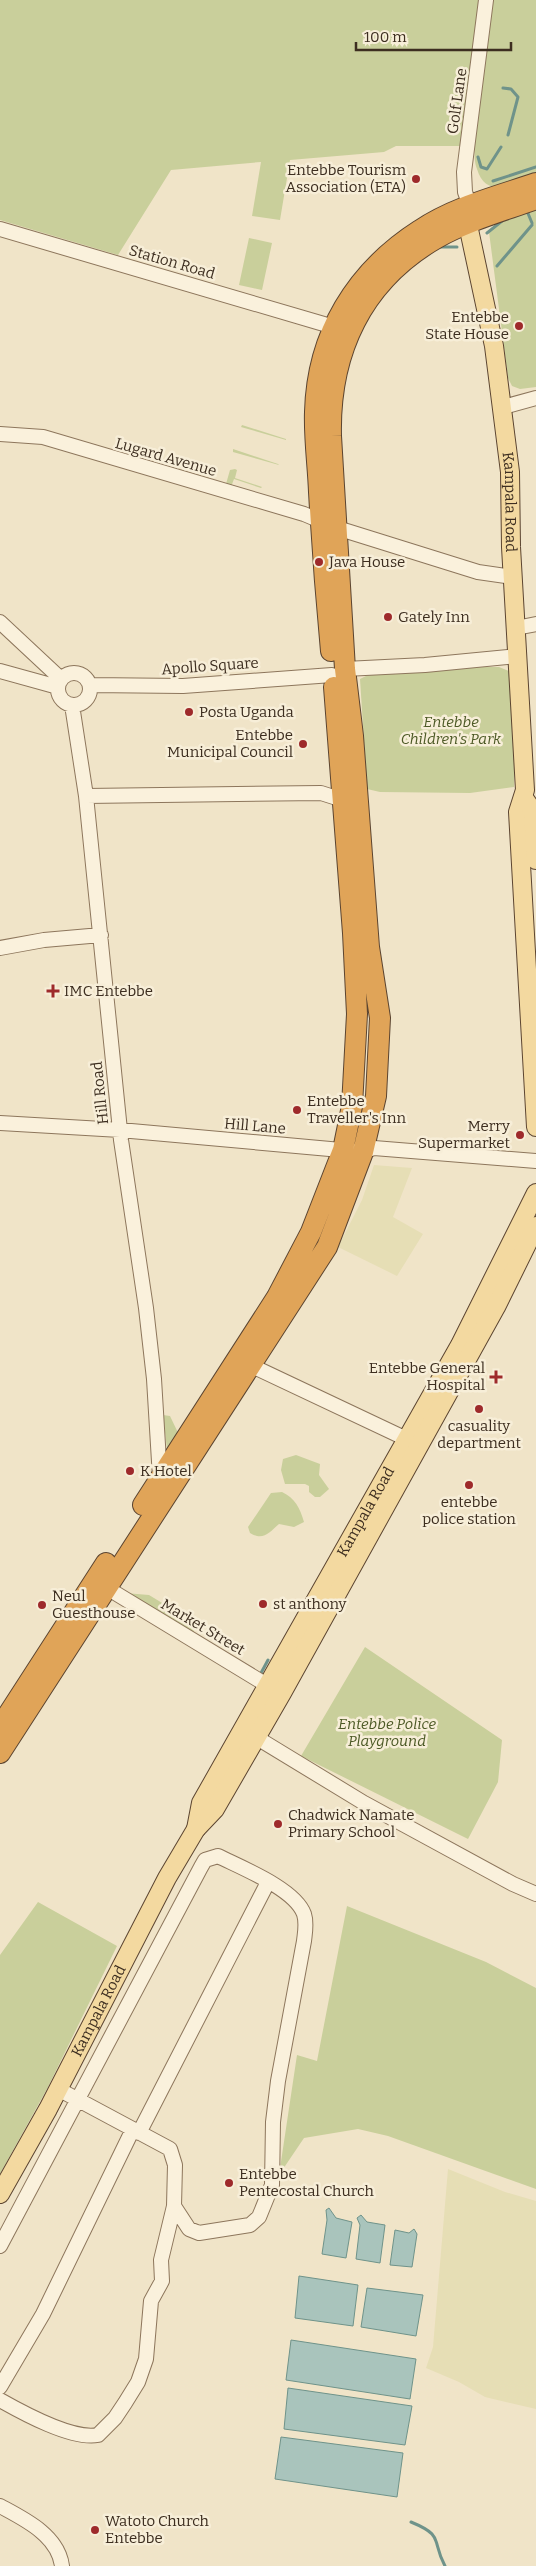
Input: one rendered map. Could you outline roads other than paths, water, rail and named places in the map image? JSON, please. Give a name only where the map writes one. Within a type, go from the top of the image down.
[{"type":"highway","points":[[0,1727],[277,1297],[311,1232],[343,1150],[352,1106],[357,1014],[343,800],[339,672],[329,524],[315,412],[322,360],[334,327],[356,286],[373,266],[420,229],[466,214],[536,183]]},
{"type":"highway","points":[[329,524],[330,405],[342,349],[352,326],[374,292],[393,272],[466,214],[536,199]]},
{"type":"highway","points":[[0,1753],[327,1247],[363,1152],[376,1096],[380,1018],[369,947],[354,736],[339,672]]},
{"type":"main road","name":"Kampala Road","points":[[466,214],[494,346],[510,472],[513,577],[525,790],[518,812],[536,1127]]},
{"type":"main road","name":"Kampala Road","points":[[524,798],[533,811],[536,860]]},
{"type":"main road","name":"Kampala Road","points":[[490,1304],[536,1193]]},
{"type":"main road","name":"Kampala Road","points":[[249,1733],[282,1694],[413,1442],[536,1226]]},
{"type":"main road","name":"Kampala Road","points":[[0,2194],[58,2089],[167,1878],[196,1829],[215,1809],[249,1733],[266,1684],[349,1544],[413,1442]]},
{"type":"street","name":"Golf Lane","points":[[466,214],[465,156],[486,0]]},
{"type":"street","name":"Station Road","points":[[0,229],[334,327]]},
{"type":"street","points":[[503,406],[536,398]]},
{"type":"street","name":"Lugard Avenue","points":[[0,434],[43,437],[329,524],[478,572],[513,577]]},
{"type":"street","points":[[0,622],[60,683],[63,700],[72,705],[85,700],[90,691],[87,679],[79,674],[67,674],[60,683]]},
{"type":"street","points":[[516,628],[536,624]]},
{"type":"street","name":"Apollo Square","points":[[90,685],[183,686],[518,656]]},
{"type":"street","points":[[0,671],[60,683]]},
{"type":"street","name":"Hill Road","points":[[72,705],[86,796],[120,1130],[150,1344],[160,1478]]},
{"type":"street","points":[[86,796],[321,793],[343,800]]},
{"type":"street","points":[[0,948],[44,940],[101,935]]},
{"type":"street","name":"Hill Lane","points":[[0,1123],[120,1130],[363,1152],[374,1148],[536,1161]]},
{"type":"street","points":[[250,1365],[413,1442]]},
{"type":"street","name":"Market Street","points":[[106,1588],[282,1694]]},
{"type":"street","points":[[249,1733],[364,1803],[513,1884],[536,1894]]},
{"type":"street","points":[[0,2246],[205,1860],[218,1856],[287,1893],[298,1903],[306,1924],[295,1998],[278,2082],[273,2122],[272,2185],[259,2217],[250,2225],[218,2228],[204,2233],[189,2229],[174,2206]]},
{"type":"street","points":[[0,2387],[43,2314],[136,2131],[268,1882]]},
{"type":"street","points":[[0,2400],[32,2416],[81,2436],[98,2435],[115,2418],[138,2382],[146,2359],[152,2301],[162,2281],[161,2260],[174,2206],[175,2164],[173,2154],[170,2149],[58,2089]]},
{"type":"street","points":[[167,2241],[189,2229]]},
{"type":"street","points":[[0,2506],[31,2523],[48,2538],[62,2565]]},
{"type":"water","points":[[329,2208],[336,2218],[352,2222],[346,2258],[322,2254],[327,2220],[326,2210]]},
{"type":"water","points":[[361,2215],[367,2222],[385,2225],[380,2263],[356,2259],[360,2225],[357,2218]]},
{"type":"water","points":[[414,2229],[417,2234],[412,2267],[390,2265],[395,2230],[409,2233]]},
{"type":"water","points":[[299,2276],[358,2285],[353,2326],[295,2318]]},
{"type":"water","points":[[367,2288],[423,2295],[416,2336],[361,2327]]},
{"type":"water","points":[[291,2340],[416,2359],[410,2399],[286,2380]]},
{"type":"water","points":[[288,2388],[412,2406],[405,2445],[284,2429]]},
{"type":"water","points":[[281,2437],[403,2453],[397,2497],[275,2479]]},
{"type":"waterway","points":[[503,88],[511,89],[518,97],[508,135]]},
{"type":"waterway","points":[[478,157],[481,167],[487,169],[501,147]]},
{"type":"waterway","points":[[493,181],[536,167]]},
{"type":"waterway","points":[[527,211],[532,223]]},
{"type":"waterway","points":[[487,233],[502,221]]},
{"type":"waterway","points":[[497,266],[532,225]]},
{"type":"waterway","points":[[440,247],[457,247]]},
{"type":"waterway","points":[[261,1673],[268,1660]]},
{"type":"waterway","points":[[411,2522],[433,2535],[445,2566]]},
{"type":"place","name":"Entebbe Tourism Association (ETA)","points":[[416,179]]},
{"type":"place","name":"Entebbe State House","points":[[519,326]]},
{"type":"place","name":"Java House","points":[[319,562]]},
{"type":"place","name":"Gately Inn","points":[[388,617]]},
{"type":"place","name":"Posta Uganda","points":[[189,712]]},
{"type":"place","name":"Entebbe Municipal Council","points":[[303,744]]},
{"type":"place","name":"IMC Entebbe","points":[[53,991]]},
{"type":"place","name":"Entebbe Traveller's Inn","points":[[297,1110]]},
{"type":"place","name":"Merry Supermarket","points":[[520,1135]]},
{"type":"place","name":"Entebbe General Hospital","points":[[496,1377]]},
{"type":"place","name":"casuality department","points":[[479,1409]]},
{"type":"place","name":"K Hotel","points":[[130,1471]]},
{"type":"place","name":"entebbe police station","points":[[469,1485]]},
{"type":"place","name":"st anthony","points":[[263,1604]]},
{"type":"place","name":"Neul Guesthouse","points":[[42,1605]]},
{"type":"place","name":"Chadwick Namate Primary School","points":[[278,1824]]},
{"type":"place","name":"Entebbe Pentecostal Church","points":[[229,2183]]},
{"type":"place","name":"Watoto Church Entebbe","points":[[95,2530]]},
{"type":"park label","name":"Entebbe Children's Park","points":[[451,730]]},
{"type":"park label","name":"Entebbe Police Playground","points":[[387,1732]]}]
